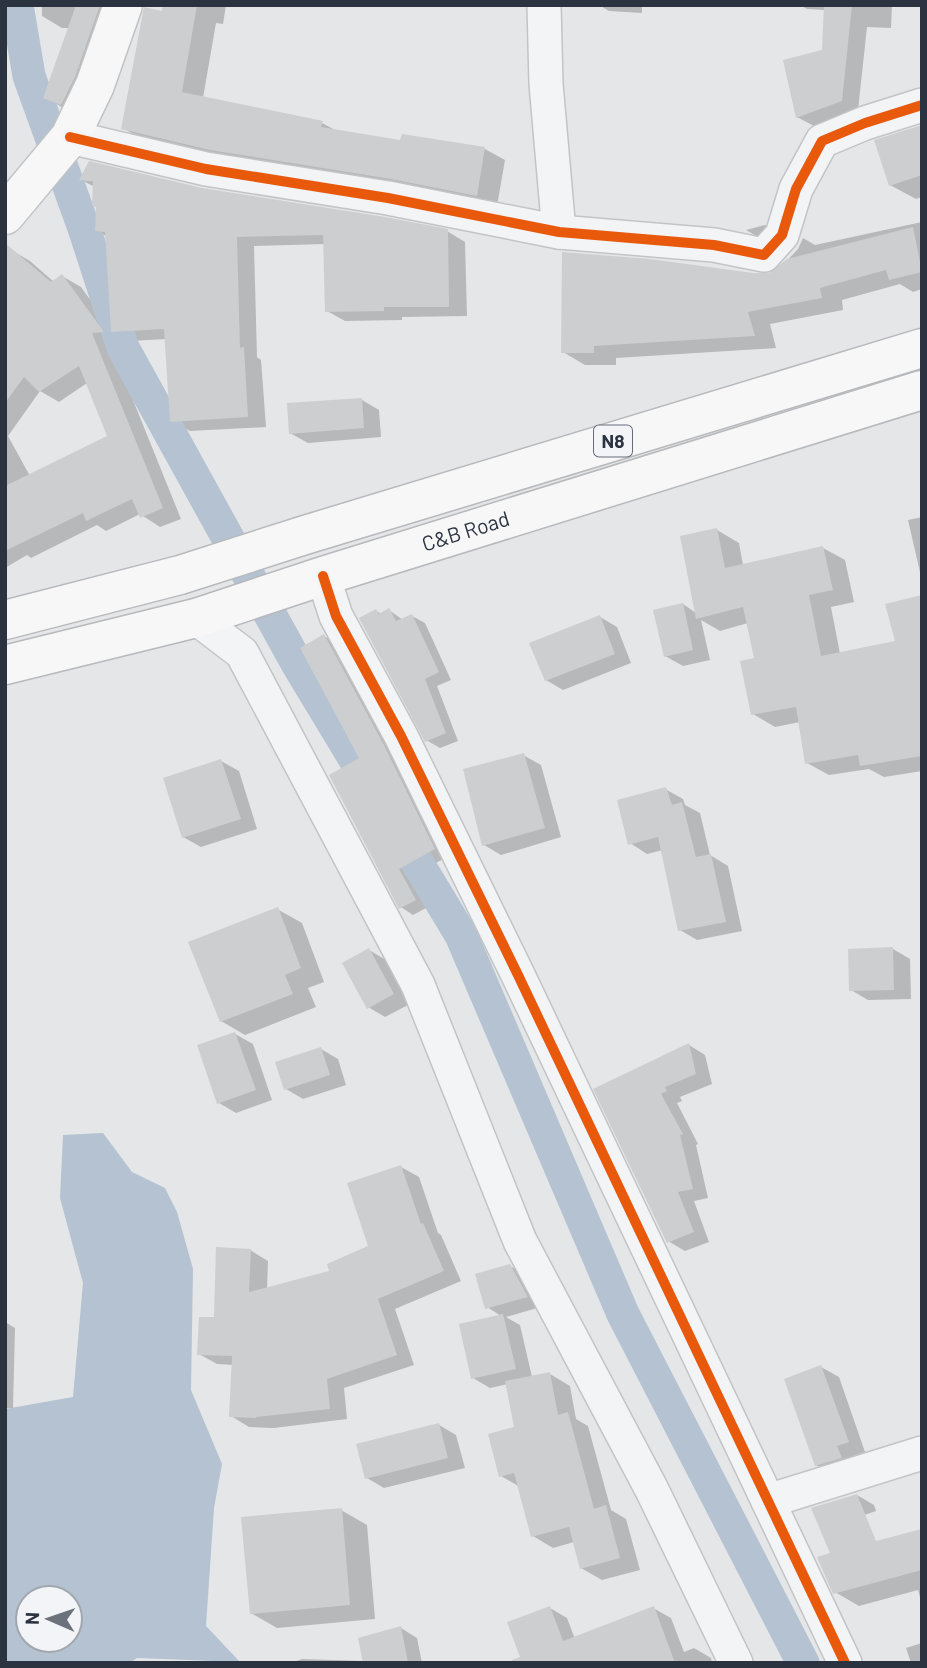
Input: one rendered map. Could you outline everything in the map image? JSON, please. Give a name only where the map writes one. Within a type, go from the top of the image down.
[{"type":"main road","points":[[5,215],[70,137],[95,85],[123,5]]},
{"type":"main road","name":"C&B Road","points":[[5,620],[180,575],[305,534],[922,348]]},
{"type":"main road","name":"C&B Road","points":[[5,665],[196,618],[922,390]]},
{"type":"street","points":[[544,5],[546,84],[559,232]]},
{"type":"street","points":[[70,137],[206,169],[388,198],[559,232],[714,244],[764,255],[782,234],[796,188],[822,141],[865,123],[922,105]]},
{"type":"street","points":[[323,576],[336,616],[401,736],[512,962],[845,1663]]},
{"type":"street","points":[[196,618],[242,653],[418,985],[520,1241],[652,1490],[736,1663]]},
{"type":"street","points":[[768,1501],[922,1453]]},
{"type":"water","points":[[103,1133],[132,1172],[165,1188],[177,1212],[193,1269],[191,1390],[222,1464],[214,1508],[206,1626],[240,1662],[137,1658],[129,1663],[5,1663],[5,1409],[73,1397],[83,1283],[60,1198],[63,1135]]},
{"type":"building","points":[[76,5],[100,5],[75,77],[61,105],[43,98]]},
{"type":"building","points":[[163,5],[197,5],[182,92],[323,121],[321,127],[400,140],[402,134],[485,147],[477,196],[391,179],[210,150],[121,129],[144,7],[162,11]]},
{"type":"building","points":[[824,5],[852,5],[842,101],[796,118],[783,60],[822,50]]},
{"type":"building","points":[[922,125],[922,175],[889,186],[874,140]]},
{"type":"building","points":[[89,161],[202,188],[448,229],[449,307],[384,307],[384,311],[325,312],[323,235],[237,237],[240,348],[244,347],[248,417],[170,422],[164,329],[111,332],[105,232],[95,231],[93,181],[79,180]]},
{"type":"building","points":[[913,227],[922,272],[889,280],[886,270],[820,288],[822,298],[748,312],[755,336],[594,346],[594,353],[561,353],[562,252],[769,273],[787,259]]},
{"type":"building","points":[[5,243],[51,282],[62,274],[104,332],[92,333],[163,508],[140,518],[132,499],[86,521],[83,513],[5,551],[5,486],[107,436],[79,366],[39,392],[24,377],[5,403]]},
{"type":"building","points":[[362,398],[364,428],[289,434],[287,403]]},
{"type":"building","points":[[717,528],[725,568],[823,546],[833,590],[809,595],[821,656],[895,641],[885,604],[922,595],[922,756],[860,766],[858,755],[805,764],[796,707],[751,715],[740,661],[754,658],[743,607],[696,619],[680,536]]},
{"type":"building","points":[[683,603],[693,650],[664,657],[653,610]]},
{"type":"building","points":[[389,608],[396,621],[412,614],[439,672],[425,679],[446,733],[425,742],[359,618],[376,609],[379,614]]},
{"type":"building","points":[[600,615],[615,654],[545,681],[529,643]]},
{"type":"building","points":[[324,634],[384,745],[435,849],[399,869],[416,900],[399,909],[329,775],[359,758],[300,648]]},
{"type":"building","points":[[524,753],[545,828],[482,846],[463,769]]},
{"type":"building","points":[[221,759],[241,819],[182,838],[163,778]]},
{"type":"building","points":[[666,787],[672,805],[682,802],[696,857],[711,854],[726,922],[678,931],[658,837],[628,845],[617,800]]},
{"type":"building","points":[[278,907],[301,968],[285,975],[293,994],[220,1022],[188,942]]},
{"type":"building","points":[[893,947],[894,990],[849,991],[848,949]]},
{"type":"building","points":[[369,948],[394,994],[367,1009],[342,963]]},
{"type":"building","points":[[235,1032],[256,1090],[217,1104],[197,1045]]},
{"type":"building","points":[[689,1043],[696,1074],[665,1087],[667,1091],[661,1094],[683,1134],[680,1135],[693,1189],[678,1192],[694,1232],[667,1243],[593,1089]]},
{"type":"building","points":[[321,1047],[330,1075],[284,1090],[275,1062]]},
{"type":"building","points":[[401,1165],[421,1224],[423,1223],[444,1271],[378,1299],[397,1355],[327,1379],[330,1409],[256,1418],[229,1417],[232,1356],[197,1355],[199,1317],[214,1317],[216,1247],[251,1249],[249,1292],[329,1271],[327,1264],[368,1246],[347,1183]]},
{"type":"building","points":[[510,1264],[528,1297],[485,1309],[475,1274]]},
{"type":"building","points":[[503,1314],[516,1369],[471,1379],[459,1324]]},
{"type":"building","points":[[821,1365],[849,1442],[837,1446],[842,1458],[815,1466],[784,1379]]},
{"type":"building","points":[[550,1372],[558,1415],[568,1412],[594,1509],[606,1505],[620,1558],[580,1569],[569,1527],[531,1537],[514,1473],[499,1477],[488,1434],[514,1427],[505,1381]]},
{"type":"building","points":[[439,1423],[448,1458],[365,1479],[356,1444]]},
{"type":"building","points":[[857,1494],[876,1541],[922,1529],[922,1570],[833,1594],[817,1557],[830,1553],[811,1508]]},
{"type":"building","points":[[342,1508],[350,1605],[250,1614],[241,1517]]},
{"type":"building","points":[[550,1606],[563,1641],[654,1606],[675,1663],[512,1663],[512,1660],[520,1657],[507,1622]]},
{"type":"building","points":[[401,1626],[408,1663],[363,1663],[358,1638]]},
{"type":"waterway","points":[[17,5],[29,76],[85,231],[123,348],[298,665],[461,935],[623,1314],[803,1663]]},
{"type":"cycle path","points":[[70,137],[206,169],[388,198],[559,232],[714,245],[764,255],[782,235],[796,189],[822,141],[865,123],[922,105]]},
{"type":"cycle path","points":[[323,576],[336,616],[401,736],[518,975],[845,1663]]}]
